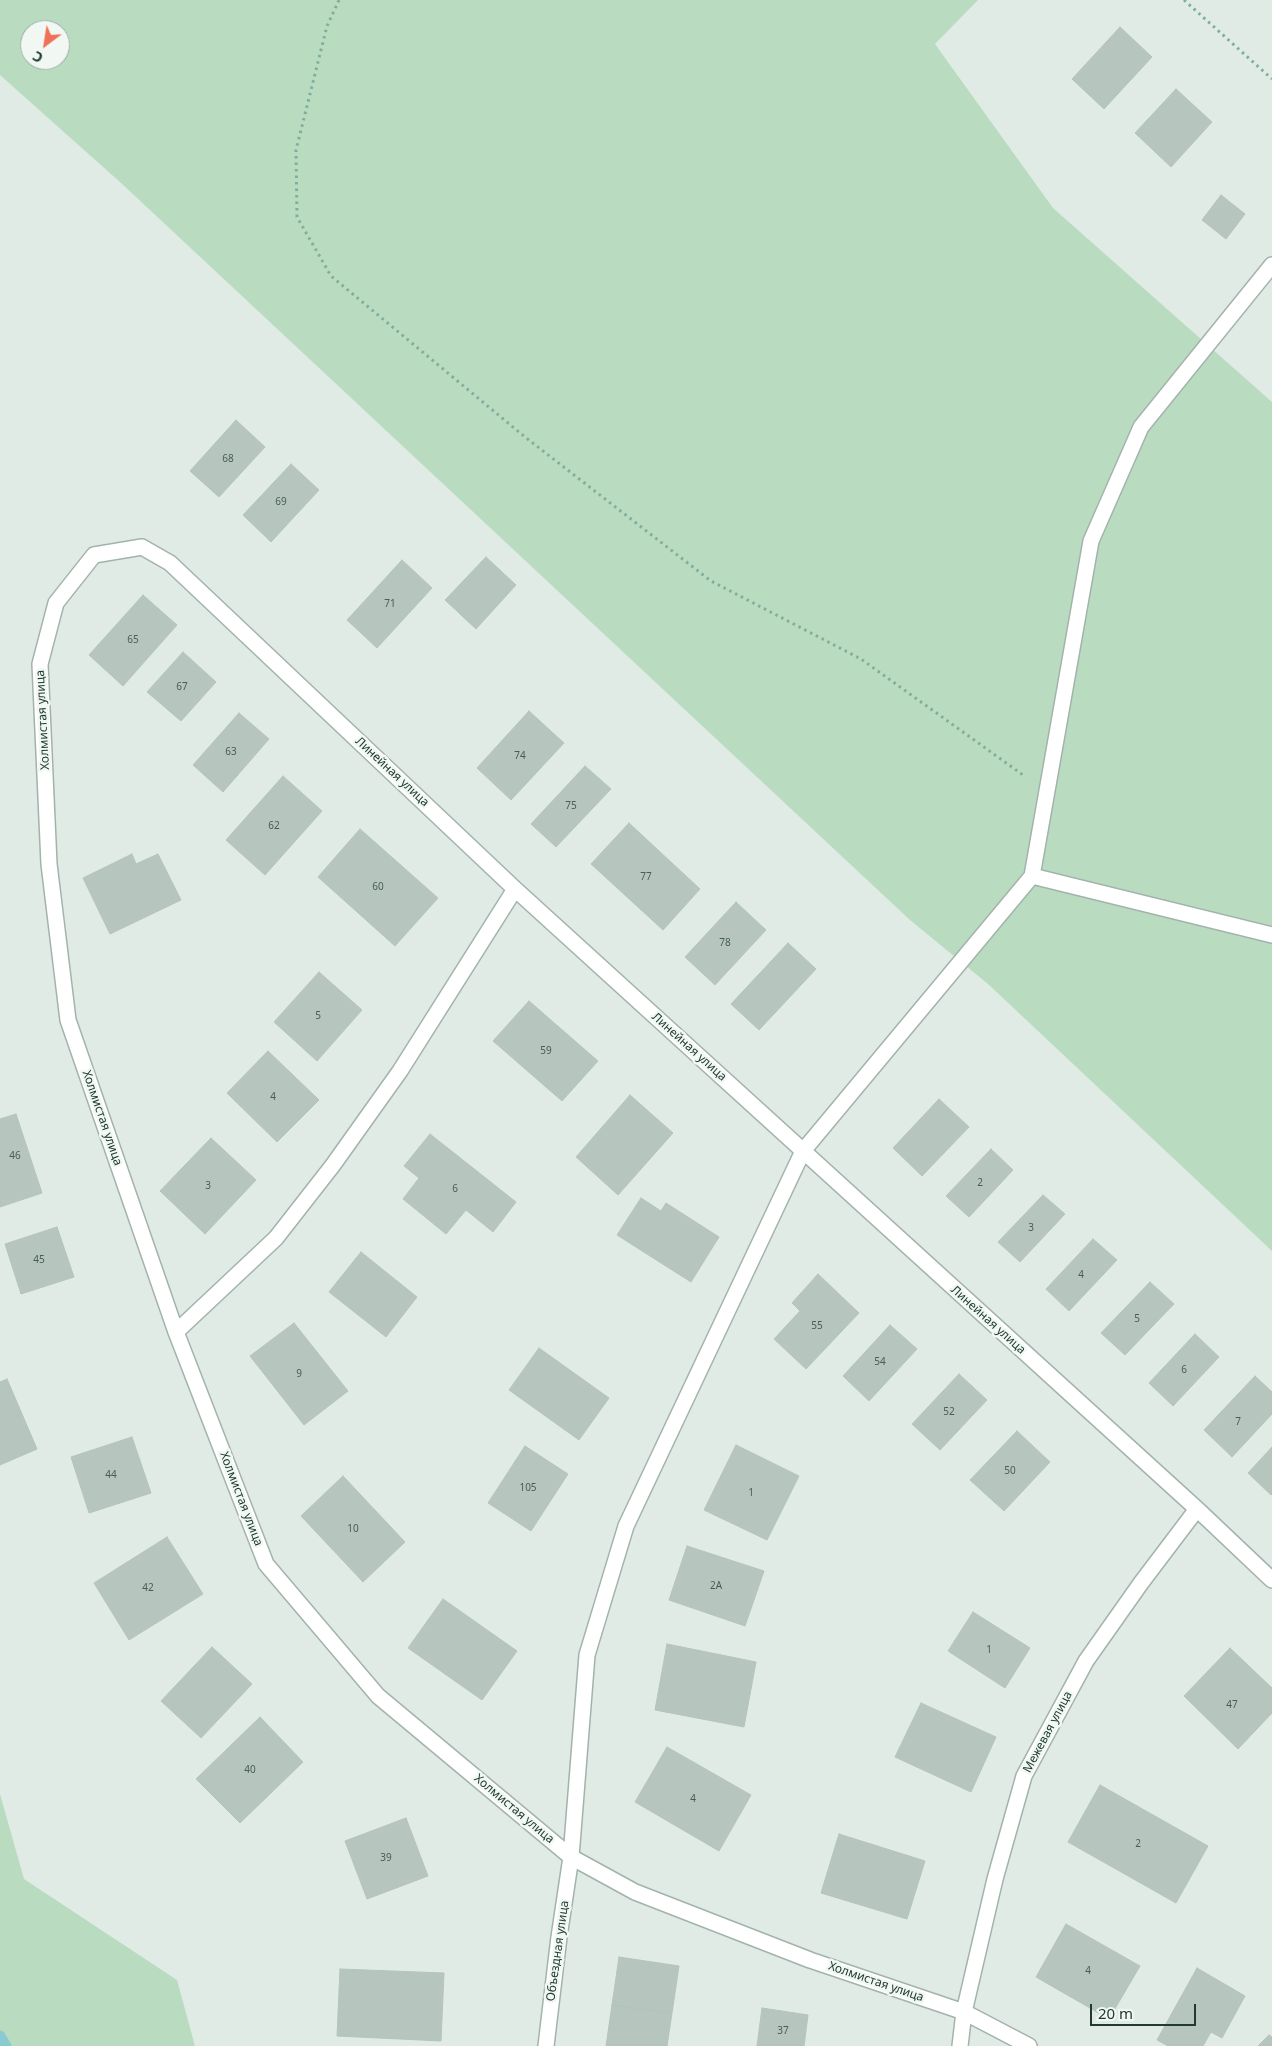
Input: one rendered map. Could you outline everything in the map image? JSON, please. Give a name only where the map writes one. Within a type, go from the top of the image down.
[{"type":"street","points":[[1272,265],[1142,427],[1091,541],[1032,876],[1272,935]]},
{"type":"street","name":"Линейная улица","points":[[94,555],[142,547],[170,563],[516,889],[1197,1509],[1272,1580]]},
{"type":"street","name":"Холмистая улица","points":[[94,555],[56,603],[40,664],[49,864],[68,1020],[176,1332],[266,1564],[378,1696],[571,1857],[635,1892],[810,1960],[964,2012],[1029,2046]]},
{"type":"street","name":"Объездная улица","points":[[546,2046],[571,1857],[587,1655],[626,1526],[803,1150],[1032,876]]},
{"type":"street","points":[[176,1332],[276,1238],[333,1165],[400,1071],[516,889]]},
{"type":"street","name":"Межевая улица","points":[[960,2046],[964,2012],[995,1879],[1024,1776],[1086,1661],[1141,1583],[1197,1509]]},
{"type":"path","points":[[339,0],[327,26],[296,150],[297,216],[331,276],[525,437],[711,581],[861,659],[1046,791]]},
{"type":"path","points":[[1184,0],[1272,79]]},
{"type":"green space","points":[[0,0],[978,0],[935,44],[1053,208],[1272,402],[1272,1251],[988,984],[910,920],[121,183],[0,75]]},
{"type":"green space","points":[[0,1794],[24,1879],[177,1980],[195,2046],[0,2046]]},
{"type":"building","points":[[1120,27],[1152,57],[1104,109],[1072,79]]},
{"type":"building","points":[[1176,89],[1212,122],[1171,167],[1135,133]]},
{"type":"building","points":[[1221,195],[1245,214],[1226,239],[1202,220]]},
{"type":"building","points":[[236,420],[265,447],[219,497],[190,471]]},
{"type":"building","points":[[291,464],[319,490],[271,542],[243,515]]},
{"type":"building","points":[[486,557],[516,585],[476,629],[445,600]]},
{"type":"building","points":[[402,560],[432,588],[377,648],[347,620]]},
{"type":"building","points":[[143,595],[177,625],[123,686],[89,655]]},
{"type":"building","points":[[183,652],[216,682],[181,721],[147,692]]},
{"type":"building","points":[[529,711],[564,743],[511,800],[477,768]]},
{"type":"building","points":[[239,713],[269,739],[223,792],[193,765]]},
{"type":"building","points":[[585,766],[611,789],[556,847],[531,824]]},
{"type":"building","points":[[283,776],[322,811],[265,875],[226,840]]},
{"type":"building","points":[[629,823],[700,889],[663,930],[591,864]]},
{"type":"building","points":[[360,829],[438,898],[395,946],[318,877]]},
{"type":"building","points":[[132,854],[136,864],[158,854],[181,900],[110,934],[83,878]]},
{"type":"building","points":[[736,902],[766,930],[715,985],[685,957]]},
{"type":"building","points":[[788,943],[816,969],[759,1030],[731,1004]]},
{"type":"building","points":[[319,972],[362,1010],[317,1061],[274,1022]]},
{"type":"building","points":[[529,1001],[598,1061],[562,1101],[493,1041]]},
{"type":"building","points":[[268,1051],[319,1100],[277,1142],[227,1093]]},
{"type":"building","points":[[630,1095],[673,1133],[618,1195],[576,1157]]},
{"type":"building","points":[[939,1099],[969,1127],[922,1176],[893,1148]]},
{"type":"building","points":[[16,1114],[42,1193],[0,1207],[0,1119]]},
{"type":"building","points":[[430,1134],[516,1202],[493,1232],[466,1210],[446,1234],[403,1199],[419,1178],[404,1166]]},
{"type":"building","points":[[211,1138],[256,1180],[205,1234],[160,1191]]},
{"type":"building","points":[[991,1149],[1013,1170],[969,1217],[946,1196]]},
{"type":"building","points":[[1043,1195],[1065,1214],[1020,1262],[998,1242]]},
{"type":"building","points":[[641,1198],[661,1211],[666,1203],[719,1237],[691,1282],[617,1235]]},
{"type":"building","points":[[57,1227],[74,1277],[21,1294],[5,1244]]},
{"type":"building","points":[[1093,1239],[1117,1260],[1069,1311],[1046,1289]]},
{"type":"building","points":[[361,1252],[417,1297],[386,1337],[329,1292]]},
{"type":"building","points":[[818,1274],[859,1313],[806,1369],[774,1339],[800,1311],[792,1303]]},
{"type":"building","points":[[1150,1282],[1174,1304],[1125,1355],[1101,1333]]},
{"type":"building","points":[[294,1323],[348,1391],[304,1425],[250,1356]]},
{"type":"building","points":[[890,1325],[917,1349],[869,1401],[843,1376]]},
{"type":"building","points":[[1195,1334],[1219,1357],[1173,1406],[1149,1383]]},
{"type":"building","points":[[539,1348],[609,1398],[579,1440],[509,1390]]},
{"type":"building","points":[[959,1374],[987,1400],[940,1450],[912,1424]]},
{"type":"building","points":[[1255,1376],[1272,1392],[1272,1414],[1232,1457],[1204,1430]]},
{"type":"building","points":[[7,1379],[37,1449],[0,1465],[0,1382]]},
{"type":"building","points":[[1017,1431],[1050,1462],[1004,1511],[970,1480]]},
{"type":"building","points":[[132,1437],[151,1493],[89,1513],[71,1457]]},
{"type":"building","points":[[736,1445],[799,1476],[767,1540],[704,1510]]},
{"type":"building","points":[[525,1446],[568,1474],[531,1531],[488,1503]]},
{"type":"building","points":[[1272,1447],[1272,1494],[1271,1495],[1248,1473]]},
{"type":"building","points":[[343,1476],[405,1542],[363,1582],[301,1516]]},
{"type":"building","points":[[167,1537],[203,1594],[129,1640],[94,1583]]},
{"type":"building","points":[[687,1546],[764,1571],[745,1626],[669,1600]]},
{"type":"building","points":[[443,1599],[517,1651],[482,1700],[408,1648]]},
{"type":"building","points":[[973,1612],[1030,1648],[1005,1688],[948,1651]]},
{"type":"building","points":[[667,1644],[756,1662],[744,1727],[655,1710]]},
{"type":"building","points":[[212,1647],[252,1684],[201,1738],[161,1701]]},
{"type":"building","points":[[1230,1648],[1272,1688],[1272,1713],[1238,1749],[1184,1696]]},
{"type":"building","points":[[921,1703],[996,1737],[971,1792],[895,1757]]},
{"type":"building","points":[[260,1717],[303,1762],[240,1823],[196,1779]]},
{"type":"building","points":[[667,1747],[751,1795],[719,1851],[635,1802]]},
{"type":"building","points":[[1100,1785],[1208,1846],[1176,1903],[1068,1842]]},
{"type":"building","points":[[406,1818],[428,1876],[367,1899],[345,1841]]},
{"type":"building","points":[[839,1834],[925,1861],[907,1919],[821,1893]]},
{"type":"building","points":[[1066,1924],[1140,1966],[1109,2019],[1036,1977]]},
{"type":"building","points":[[619,1957],[679,1966],[672,2013],[612,2005]]},
{"type":"building","points":[[1197,1968],[1245,1996],[1222,2038],[1211,2032],[1203,2046],[1168,2046],[1157,2040]]},
{"type":"building","points":[[340,1969],[444,1973],[441,2041],[337,2036]]},
{"type":"building","points":[[612,2005],[672,2013],[667,2046],[606,2046]]},
{"type":"building","points":[[762,2008],[808,2015],[804,2046],[757,2046]]},
{"type":"building","points":[[1269,2035],[1272,2037],[1272,2046],[1258,2046]]},
{"type":"waterway","points":[[0,2036],[6,2046]]}]
